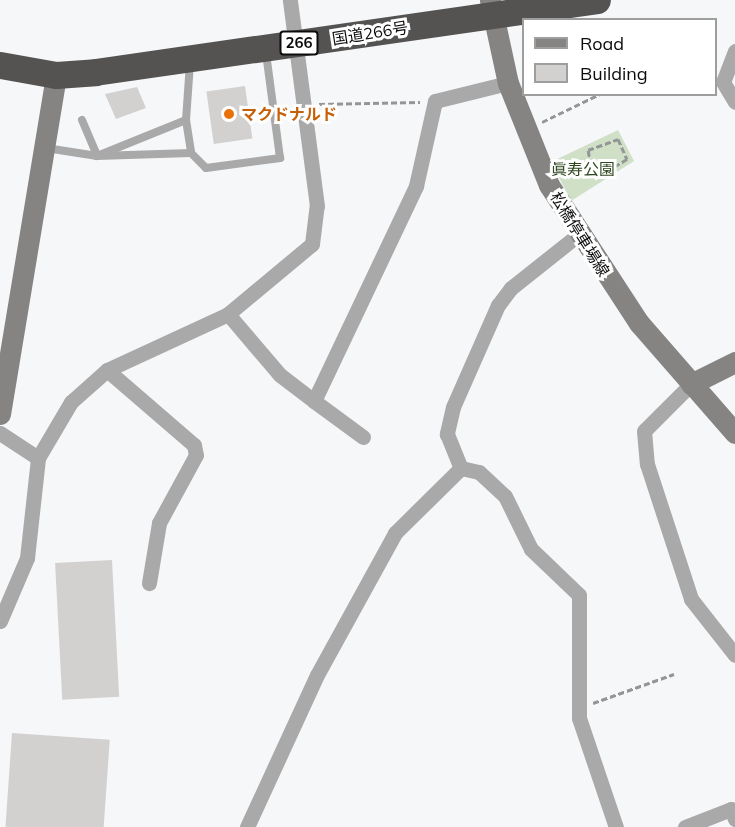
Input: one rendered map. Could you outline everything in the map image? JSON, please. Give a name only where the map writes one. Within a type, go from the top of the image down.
[{"type":"highway","name":"国道266号","points":[[0,65],[56,75],[190,60],[294,44],[491,7],[597,0]]},
{"type":"main road","name":"松橋停車場線","points":[[491,7],[508,83],[524,130],[579,234],[639,323],[735,433]]},
{"type":"main road","points":[[0,414],[56,75]]},
{"type":"main road","points":[[692,384],[735,362]]},
{"type":"street","points":[[0,621],[27,558],[38,458],[71,402],[107,370],[228,314],[312,244],[317,206],[290,0]]},
{"type":"street","points":[[735,51],[723,82],[735,102]]},
{"type":"street","points":[[314,401],[416,186],[435,102],[508,83]]},
{"type":"street","points":[[579,234],[511,288],[498,305],[450,418],[450,450],[461,468],[479,472],[505,496],[531,549],[579,595],[577,709],[616,827]]},
{"type":"street","points":[[228,314],[280,375],[363,437]]},
{"type":"street","points":[[107,370],[194,445],[196,454],[159,523],[149,583]]},
{"type":"street","points":[[692,384],[650,422],[644,442],[679,572],[691,599],[735,656]]},
{"type":"street","points":[[0,433],[38,458]]},
{"type":"street","points":[[247,827],[317,675],[395,533],[461,468]]},
{"type":"street","points":[[685,827],[730,809],[735,819]]},
{"type":"lane","points":[[190,60],[193,83],[186,120],[192,153],[206,168],[280,158],[266,48]]},
{"type":"lane","points":[[82,120],[97,156]]},
{"type":"lane","points":[[97,156],[186,120]]},
{"type":"lane","points":[[44,148],[97,156],[192,153]]},
{"type":"path","points":[[524,130],[596,96]]},
{"type":"path","points":[[302,104],[435,102]]},
{"type":"path","points":[[618,139],[627,159],[599,176],[591,165],[586,152],[618,139]]},
{"type":"path","points":[[583,169],[591,165]]},
{"type":"path","points":[[577,709],[674,674]]},
{"type":"green space","name":"眞寿公園","points":[[618,130],[634,161],[571,201],[551,162]]},
{"type":"building","name":"マクドナルド","points":[[245,86],[252,138],[214,144],[206,91]]},
{"type":"building","points":[[137,87],[146,108],[116,119],[105,94]]},
{"type":"building","points":[[112,560],[119,697],[62,700],[55,563]]},
{"type":"building","points":[[12,733],[110,740],[104,827],[5,827]]},
{"type":"place","name":"マクドナルド","points":[[229,114]]}]
